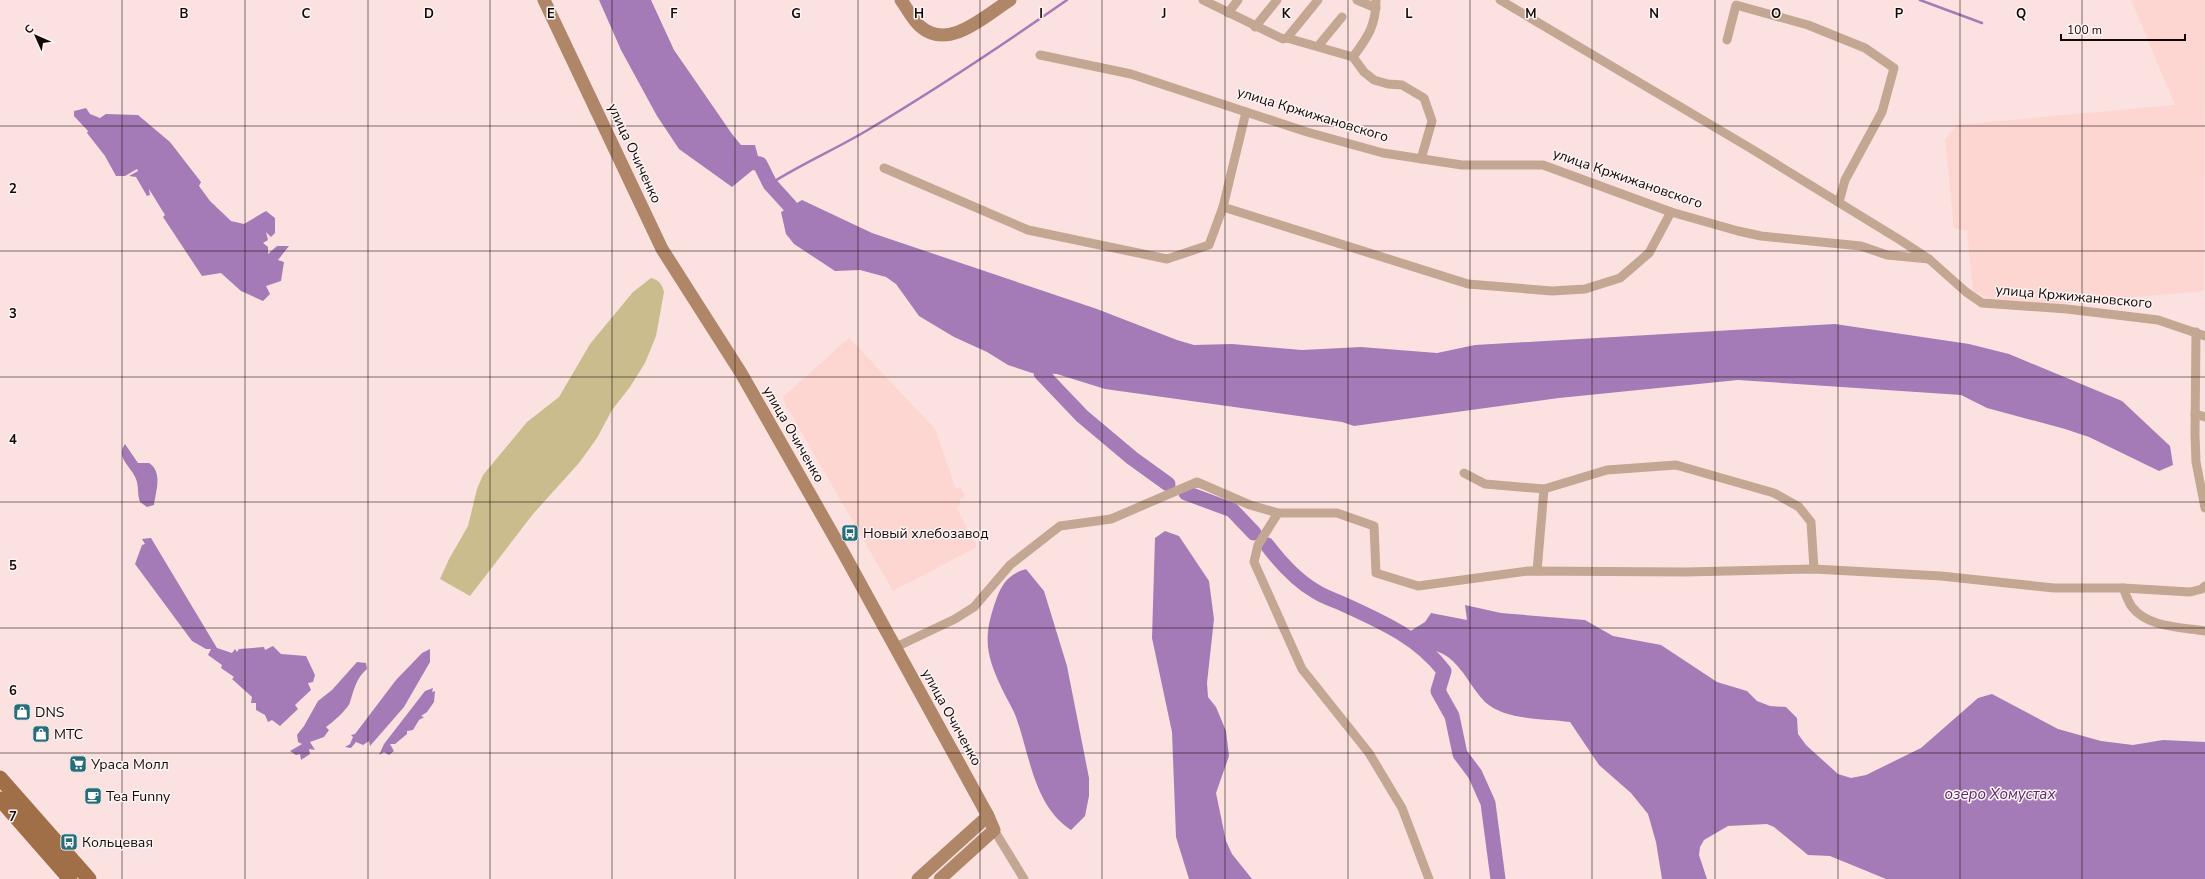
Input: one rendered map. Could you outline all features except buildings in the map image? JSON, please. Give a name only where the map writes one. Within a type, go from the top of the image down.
[{"type":"main road","points":[[0,778],[89,879]]},
{"type":"main road","points":[[0,799],[70,879]]},
{"type":"street","name":"улица Очиченко","points":[[544,0],[662,249],[742,374],[896,647],[988,816],[994,830],[1024,879]]},
{"type":"street","points":[[901,0],[920,27],[936,36],[954,34],[1010,0]]},
{"type":"street","points":[[1203,0],[1283,40],[1287,38],[1319,45],[1354,56],[1364,72],[1374,80],[1388,84],[1402,85],[1424,98],[1432,121],[1421,159]]},
{"type":"street","points":[[1228,13],[1238,0]]},
{"type":"street","points":[[1255,27],[1277,0]]},
{"type":"street","points":[[1287,38],[1318,0]]},
{"type":"street","points":[[1354,56],[1372,31],[1376,4],[1357,0]]},
{"type":"street","name":"улица Кржижановского","points":[[1500,0],[1838,202],[1929,260],[1966,292],[1982,303],[2067,309],[2150,319],[2205,336]]},
{"type":"street","points":[[1727,40],[1736,5],[1808,25],[1865,48],[1894,68],[1882,112],[1845,180],[1838,202]]},
{"type":"street","points":[[1319,45],[1342,17]]},
{"type":"street","name":"улица Кржижановского","points":[[1040,55],[1131,74],[1307,132],[1383,153],[1462,165],[1543,164],[1671,212],[1761,236],[1861,246],[1887,255],[1929,260]]},
{"type":"street","points":[[884,168],[1028,230],[1167,259],[1210,245],[1222,208],[1246,112]]},
{"type":"street","points":[[1222,208],[1468,284],[1552,292],[1585,289],[1620,278],[1649,253],[1671,212]]},
{"type":"street","points":[[2196,332],[2196,462],[2205,508]]},
{"type":"street","points":[[2195,414],[2205,417]]},
{"type":"street","points":[[1464,473],[1485,484],[1544,489],[1607,470],[1676,465],[1774,494],[1799,507],[1811,522],[1814,569]]},
{"type":"street","points":[[896,647],[956,619],[974,607],[1010,565],[1060,526],[1111,519],[1197,482],[1250,505],[1278,513],[1337,513],[1374,526],[1376,573],[1418,586],[1537,571],[1686,572],[1814,569],[1940,576],[2054,588],[2123,588],[2190,592],[2202,589],[2205,586]]},
{"type":"street","points":[[1537,571],[1544,489]]},
{"type":"street","points":[[1278,513],[1258,545],[1254,562],[1302,669],[1369,753],[1402,808],[1429,879]]},
{"type":"street","points":[[2123,588],[2132,607],[2145,618],[2157,623],[2205,631]]},
{"type":"street","points":[[918,879],[988,816]]},
{"type":"street","points":[[940,879],[994,830]]},
{"type":"shaded area","points":[[2131,0],[2205,0],[2204,291],[2056,304],[1990,299],[1973,291],[1967,231],[1954,228],[1945,139],[1957,125],[2175,105]]},
{"type":"shaded area","points":[[651,278],[660,283],[664,292],[656,336],[645,363],[630,387],[612,410],[597,438],[579,463],[533,514],[470,596],[440,579],[449,559],[468,526],[477,489],[483,475],[527,422],[559,397],[590,344],[633,292]]},
{"type":"shaded area","points":[[849,338],[935,429],[956,489],[960,487],[965,497],[959,500],[961,504],[956,507],[977,547],[893,591],[787,409],[783,397]]},
{"type":"water","points":[[599,0],[651,0],[674,50],[741,145],[755,145],[760,164],[732,187],[679,149],[657,116],[621,50]]},
{"type":"water","points":[[86,108],[90,114],[100,118],[106,114],[138,115],[170,142],[201,182],[199,186],[210,201],[231,221],[244,224],[266,211],[275,218],[275,233],[271,237],[266,232],[268,240],[263,243],[268,247],[268,254],[277,246],[289,246],[278,260],[284,262],[281,281],[266,286],[270,294],[263,301],[241,291],[221,273],[202,276],[163,217],[165,215],[149,189],[150,195],[147,196],[136,177],[129,176],[138,171],[137,169],[125,176],[116,176],[105,156],[87,133],[88,131],[74,116],[74,111]]},
{"type":"water","points":[[802,200],[872,233],[1097,309],[1177,340],[1194,345],[1232,344],[1302,350],[1361,347],[1437,353],[1475,345],[1835,324],[1969,344],[2009,354],[2122,401],[2170,446],[2173,465],[2159,471],[2089,437],[1987,408],[1961,395],[1738,380],[1559,398],[1354,426],[1342,422],[1105,389],[1057,374],[1032,373],[1008,365],[987,352],[954,337],[919,316],[896,284],[886,277],[860,270],[835,271],[794,244],[786,234],[781,212]]},
{"type":"water","points":[[125,444],[138,463],[149,463],[156,471],[158,482],[154,505],[147,507],[140,502],[136,479],[123,458],[122,449]]},
{"type":"water","points":[[1165,531],[1179,536],[1209,581],[1214,619],[1207,683],[1208,697],[1216,707],[1226,731],[1229,756],[1216,793],[1226,841],[1232,854],[1252,879],[1189,879],[1176,837],[1172,732],[1152,638],[1155,538]]},
{"type":"water","points":[[151,538],[217,648],[232,653],[235,649],[237,652],[239,649],[264,647],[265,650],[273,646],[281,654],[306,656],[315,675],[313,682],[308,683],[311,690],[295,705],[298,709],[280,726],[272,720],[268,722],[265,715],[256,710],[256,703],[251,703],[252,697],[232,679],[234,677],[221,668],[222,665],[208,655],[211,649],[206,649],[192,641],[135,564],[142,545],[145,544],[142,539]]},
{"type":"water","points":[[1026,569],[1044,591],[1067,666],[1089,778],[1089,796],[1085,816],[1071,830],[1059,820],[1049,808],[1041,794],[1016,717],[993,668],[988,647],[989,626],[996,600],[1001,589],[1007,580],[1020,571]]},
{"type":"water","name":"озеро Хомустах","points":[[1465,605],[1501,613],[1585,620],[1613,636],[1661,645],[1717,682],[1747,691],[1757,701],[1770,706],[1786,707],[1797,718],[1798,734],[1806,745],[1838,774],[1851,778],[1866,775],[1921,748],[1978,698],[1992,694],[2058,729],[2101,741],[2133,745],[2163,740],[2205,742],[2205,879],[1886,879],[1830,856],[1808,855],[1774,827],[1767,824],[1728,826],[1704,840],[1700,847],[1699,855],[1707,879],[1662,879],[1656,842],[1648,814],[1631,793],[1599,765],[1570,722],[1526,718],[1503,713],[1485,702],[1480,697],[1459,667],[1448,657],[1435,651],[1415,646],[1404,635],[1425,622],[1431,613],[1467,620]]},
{"type":"water","points":[[430,649],[430,662],[404,707],[370,746],[369,741],[363,745],[356,742],[351,748],[345,747],[350,744],[353,737],[351,735],[355,734],[396,680],[422,653]]},
{"type":"water","points":[[357,662],[366,663],[367,669],[358,680],[349,705],[340,716],[326,727],[329,730],[324,737],[310,742],[315,750],[309,749],[310,754],[301,760],[300,754],[296,755],[290,751],[302,744],[298,742],[297,735],[304,726],[318,701],[332,690]]},
{"type":"water","points":[[433,688],[432,692],[435,691],[434,702],[427,712],[421,716],[424,717],[419,720],[413,730],[407,731],[407,734],[395,744],[390,744],[394,751],[389,755],[384,752],[379,755],[384,744],[425,691]]},
{"type":"waterway","points":[[770,184],[854,138],[917,100],[993,51],[1067,0]]},
{"type":"waterway","points":[[1920,0],[1982,23]]},
{"type":"waterway","points":[[740,160],[760,164],[770,184],[790,206]]},
{"type":"waterway","points":[[1041,373],[1082,416],[1132,458],[1168,484]]},
{"type":"waterway","points":[[1186,493],[1232,510],[1254,533]]},
{"type":"waterway","points":[[1267,545],[1277,558],[1308,587],[1398,631],[1434,659],[1444,671],[1438,691],[1452,716],[1460,754],[1475,774],[1488,803],[1498,879]]},
{"type":"place","name":"Новый хлебозавод","points":[[850,533]]},
{"type":"place","name":"DNS","points":[[22,712]]},
{"type":"place","name":"МТС","points":[[41,734]]},
{"type":"place","name":"Ураса Молл","points":[[78,764]]},
{"type":"place","name":"Tea Funny","points":[[93,796]]},
{"type":"place","name":"Кольцевая","points":[[69,842]]}]
